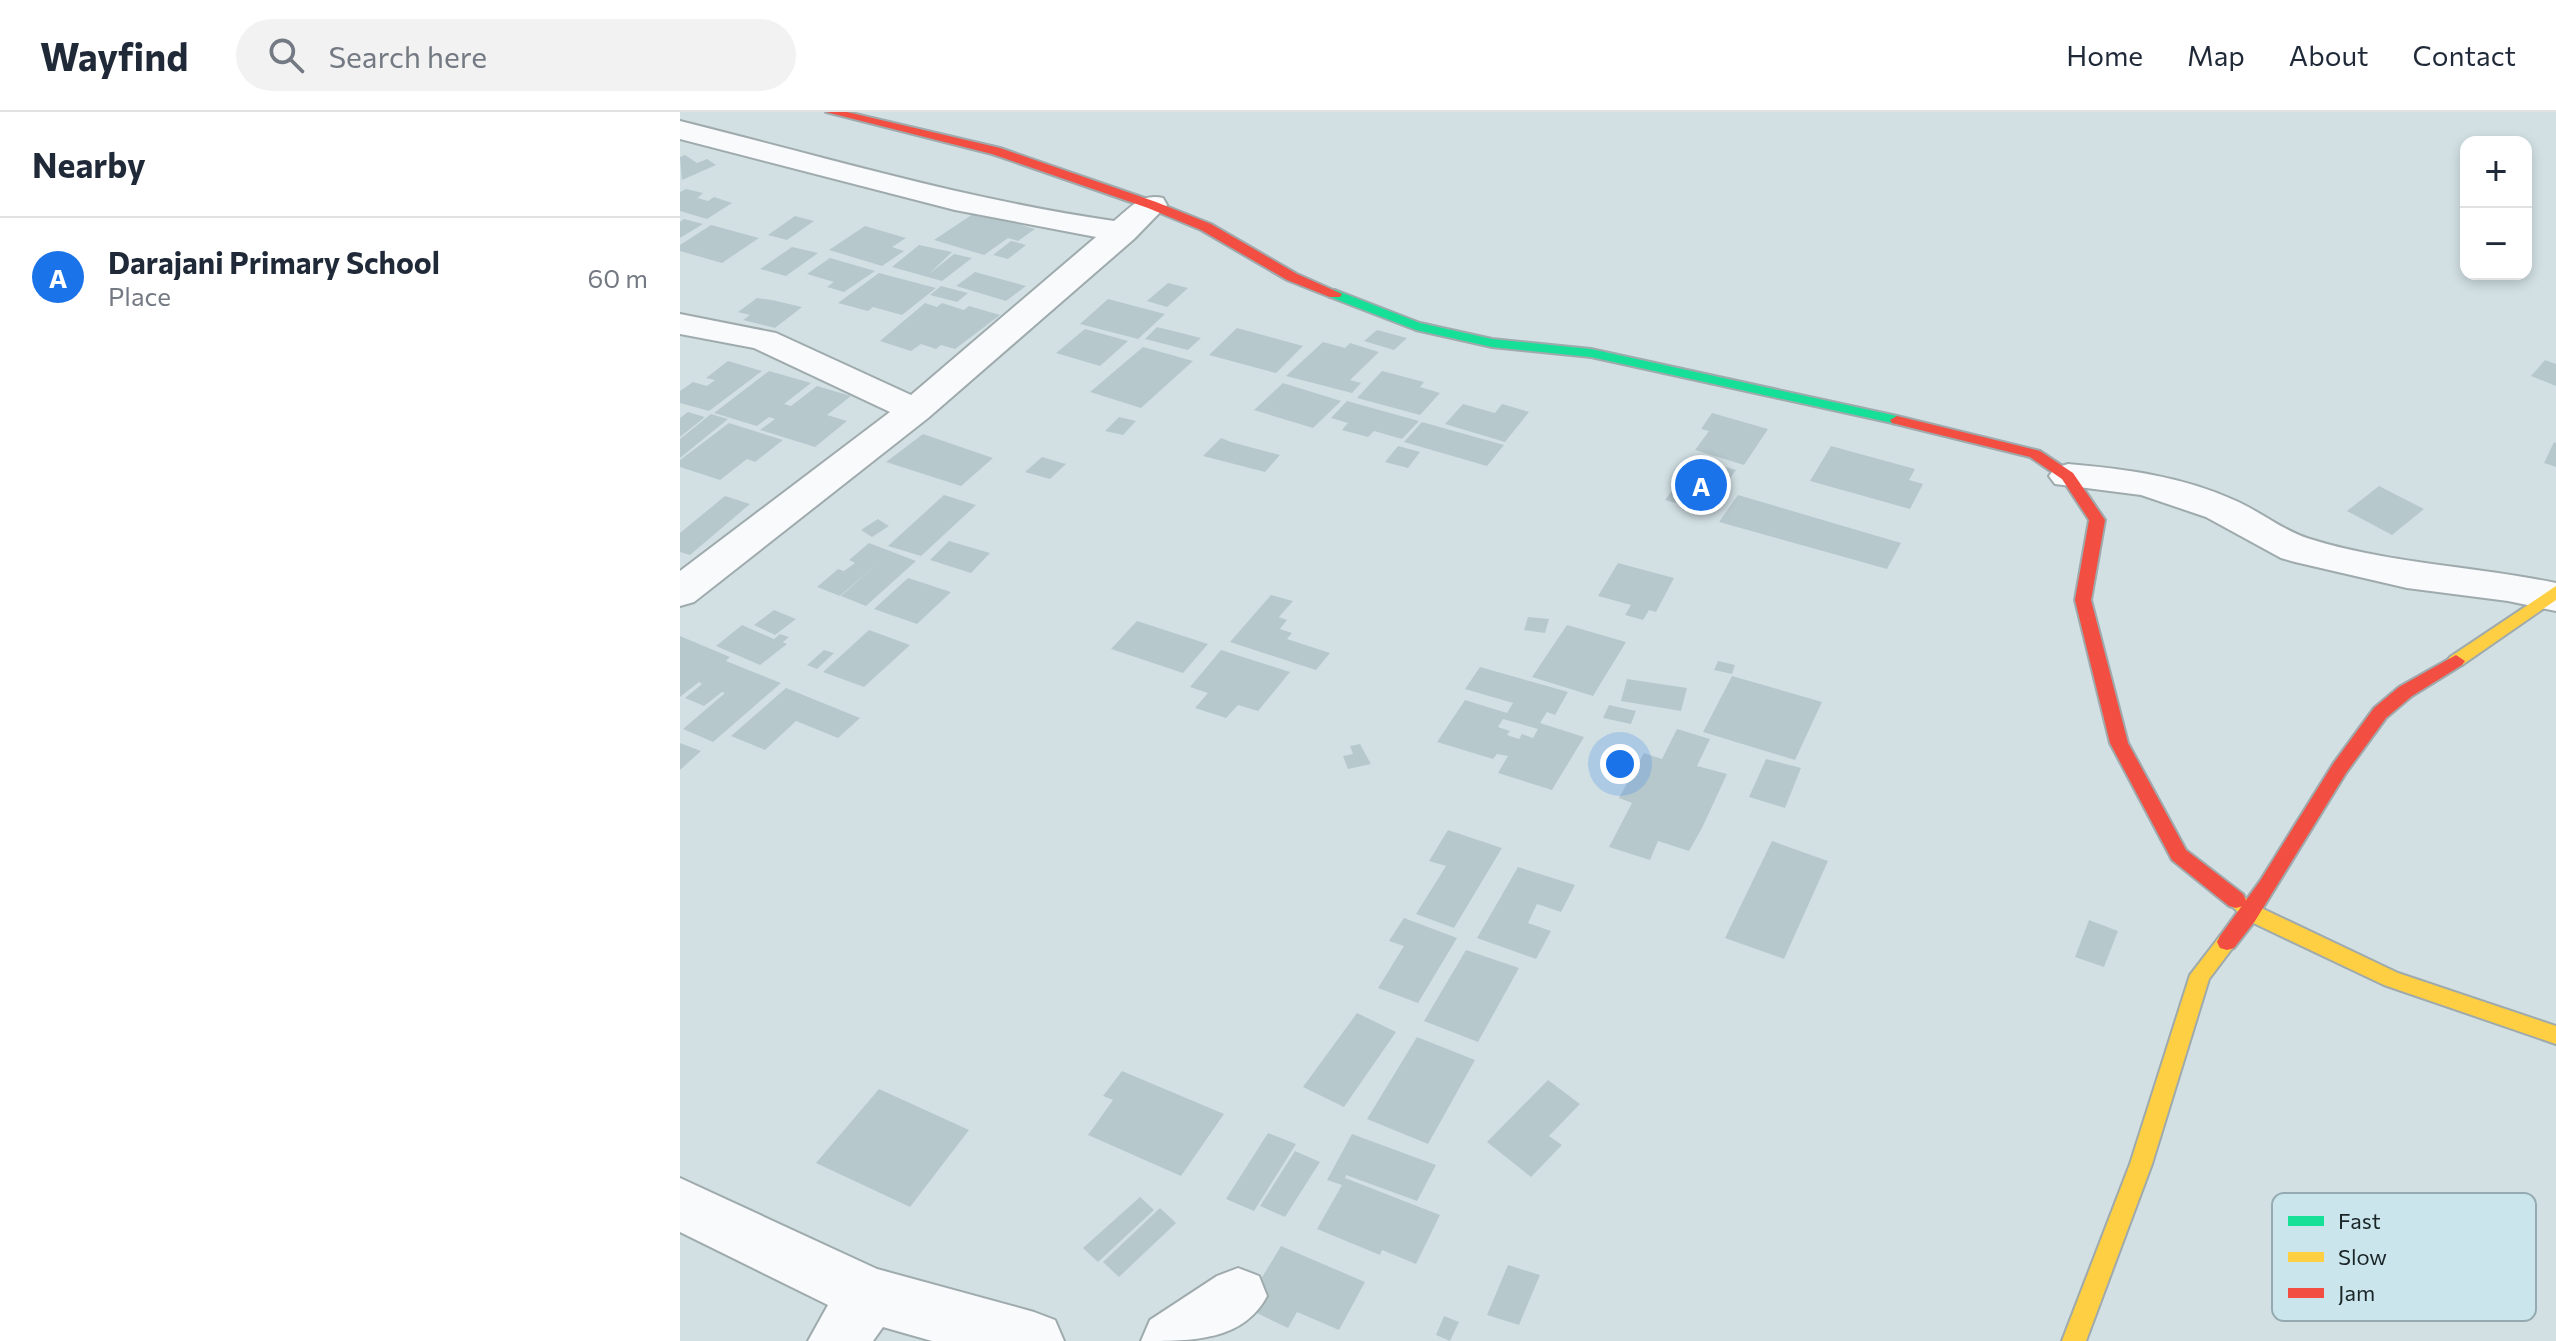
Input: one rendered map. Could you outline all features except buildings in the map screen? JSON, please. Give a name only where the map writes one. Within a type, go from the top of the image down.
[{"type":"street","points":[[832,112],[996,151],[1152,205],[1206,227],[1292,277],[1416,326],[1492,343],[1591,353],[1969,436],[2035,454],[2068,476],[2097,520],[2083,600],[2119,743],[2179,855],[2252,913],[2391,979],[2556,1035]]},
{"type":"street","points":[[683,133],[1038,220],[1123,232]]},
{"type":"street","points":[[680,592],[915,410],[1152,205]]},
{"type":"street","points":[[680,324],[764,340],[915,410]]},
{"type":"street","points":[[2068,476],[2145,483],[2220,508],[2295,549],[2407,575],[2555,595]]},
{"type":"street","points":[[2074,1341],[2141,1164],[2200,975],[2252,913],[2321,798],[2382,711],[2555,595]]},
{"type":"street","points":[[680,1204],[854,1318],[1034,1341]]},
{"type":"street","points":[[1171,1341],[1238,1296]]},
{"type":"traffic: fast","points":[[1335,294],[1416,326],[1492,343],[1591,353],[1897,420]]},
{"type":"traffic: slow","points":[[2456,661],[2556,592]]},
{"type":"traffic: slow","points":[[2236,900],[2252,913],[2391,979],[2556,1035]]},
{"type":"traffic: slow","points":[[2074,1341],[2141,1164],[2200,975],[2227,942]]},
{"type":"traffic: jam","points":[[832,112],[996,151],[1152,205],[1206,227],[1292,277],[1335,294]]},
{"type":"traffic: jam","points":[[1897,420],[2035,454],[2068,476],[2097,520],[2083,600],[2119,743],[2179,855],[2236,900]]},
{"type":"traffic: jam","points":[[2227,942],[2267,887],[2339,768],[2380,713],[2406,692],[2456,661]]},
{"type":"place","name":"Darajani Primary School","points":[[1701,485]]}]
